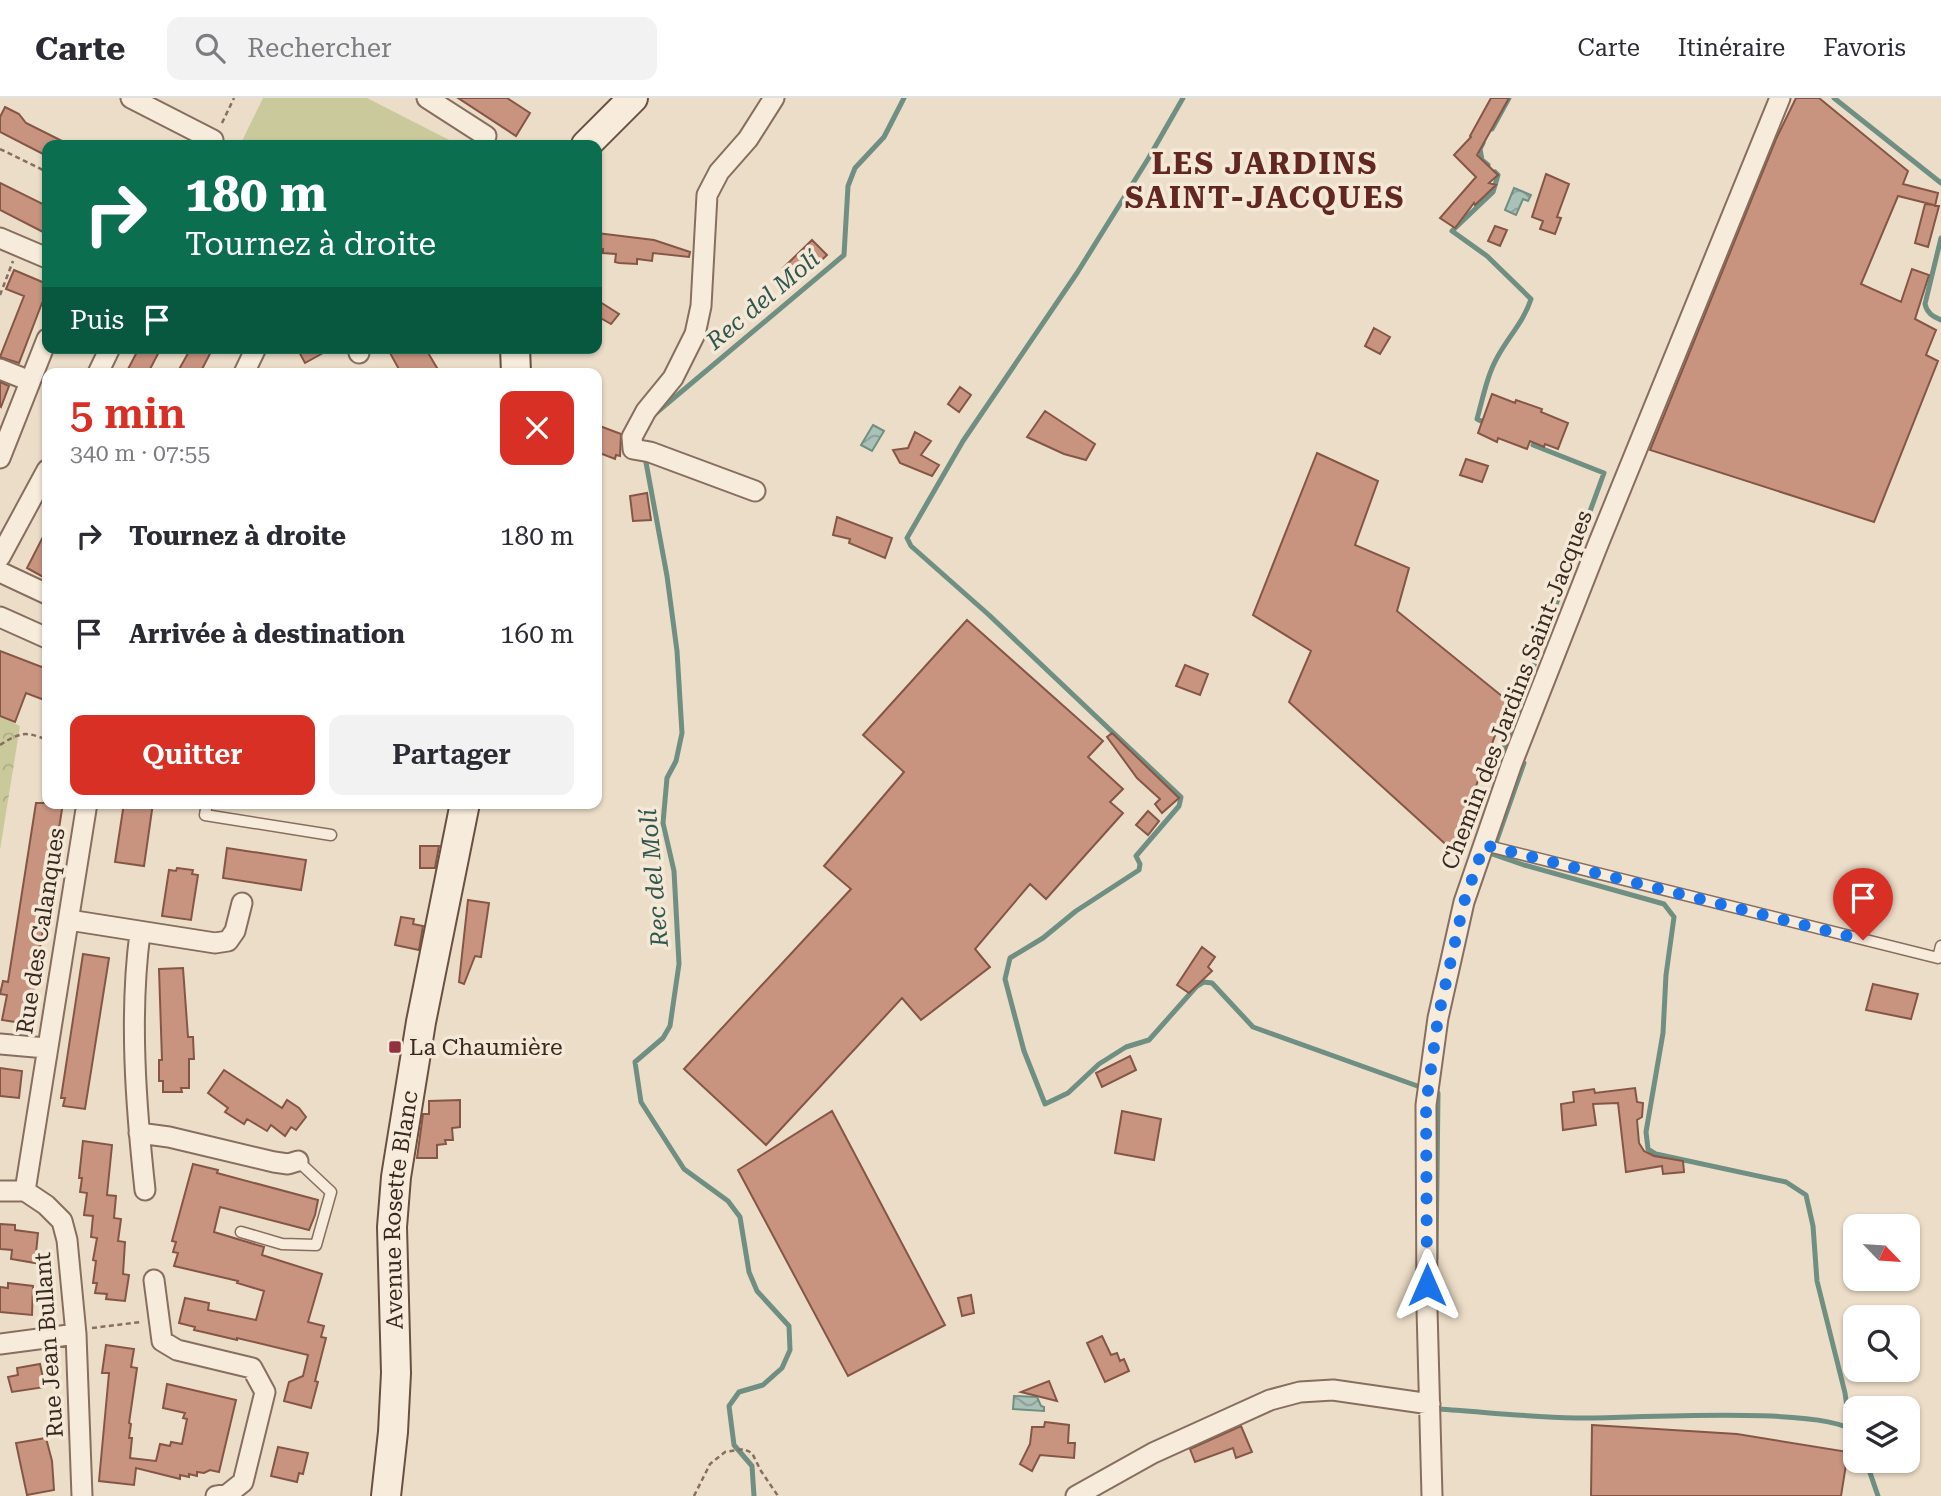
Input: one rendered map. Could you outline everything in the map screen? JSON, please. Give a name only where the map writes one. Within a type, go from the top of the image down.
[{"type":"main road","points":[[591,140],[633,98]]},
{"type":"main road","name":"Avenue Rosette Blanc","points":[[386,1496],[395,1385],[392,1227],[396,1177],[421,1022],[464,809]]},
{"type":"street","points":[[131,98],[208,140]]},
{"type":"street","points":[[427,98],[486,136]]},
{"type":"street","points":[[755,491],[633,449],[632,437],[646,411],[673,378],[695,334],[701,306],[707,195],[719,172],[748,139],[774,98]]},
{"type":"street","name":"Chemin des Jardins Saint-Jacques","points":[[1432,1496],[1426,1105],[1438,1018],[1464,902],[1492,848],[1512,763],[1591,559],[1780,98]]},
{"type":"street","points":[[0,238],[42,256]]},
{"type":"street","points":[[0,458],[42,351]]},
{"type":"street","points":[[0,369],[30,381]]},
{"type":"street","points":[[0,557],[42,479]]},
{"type":"street","points":[[0,572],[42,592]]},
{"type":"street","points":[[0,617],[42,636]]},
{"type":"street","name":"Rue des Calanques","points":[[25,1191],[86,809]]},
{"type":"street","points":[[69,920],[215,943],[228,941],[235,931],[242,903]]},
{"type":"street","points":[[140,933],[135,976],[139,1133],[145,1191]]},
{"type":"street","points":[[0,1044],[46,1048]]},
{"type":"street","points":[[139,1133],[169,1137],[274,1162],[288,1164],[298,1161]]},
{"type":"street","points":[[0,1191],[25,1191]]},
{"type":"street","name":"Rue Jean Bullant","points":[[25,1191],[46,1205],[62,1221],[67,1240],[76,1334],[82,1496]]},
{"type":"street","points":[[154,1280],[162,1341],[177,1350],[252,1368],[265,1392],[243,1482],[228,1494],[216,1496]]},
{"type":"street","points":[[0,1344],[76,1334]]},
{"type":"street","points":[[1076,1496],[1153,1453],[1270,1400],[1300,1392],[1333,1390],[1430,1404]]},
{"type":"lane","points":[[206,809],[205,814],[331,835]]},
{"type":"lane","points":[[1492,848],[1938,958],[1941,946]]},
{"type":"lane","points":[[241,1232],[282,1244],[316,1245],[331,1192],[298,1161]]},
{"type":"path","points":[[213,140],[234,98]]},
{"type":"path","points":[[0,149],[42,170]]},
{"type":"path","points":[[0,295],[21,246]]},
{"type":"path","points":[[0,745],[12,737],[28,732],[42,738]]},
{"type":"path","points":[[76,1334],[94,1327],[134,1323]]},
{"type":"path","points":[[694,1496],[710,1464],[724,1452],[744,1449],[752,1453],[778,1496]]},
{"type":"green space","points":[[263,98],[367,98],[449,140],[242,140]]},
{"type":"green space","points":[[0,716],[20,726],[0,850]]},
{"type":"water","points":[[1514,188],[1531,195],[1528,201],[1523,199],[1516,215],[1505,210]]},
{"type":"water","points":[[873,425],[884,431],[872,451],[861,445]]},
{"type":"water","points":[[1014,1396],[1037,1397],[1044,1411],[1013,1409]]},
{"type":"building","points":[[458,98],[507,98],[530,113],[516,136]]},
{"type":"building","points":[[1491,98],[1509,98],[1477,155],[1498,175],[1489,183],[1496,185],[1475,205],[1474,203],[1455,228],[1440,218],[1476,177],[1454,155],[1471,137]]},
{"type":"building","points":[[1796,98],[1819,98],[1908,171],[1903,184],[1938,193],[1935,206],[1939,206],[1928,247],[1915,243],[1925,204],[1934,205],[1898,196],[1861,284],[1901,302],[1912,269],[1929,275],[1915,319],[1936,330],[1926,355],[1938,361],[1874,522],[1650,450],[1776,139]]},
{"type":"building","points":[[5,107],[19,114],[26,123],[60,140],[42,140],[42,153],[0,132],[0,117]]},
{"type":"building","points":[[1546,174],[1569,184],[1557,217],[1561,218],[1555,234],[1540,229],[1543,221],[1532,217]]},
{"type":"building","points":[[0,183],[42,204],[42,231],[0,210]]},
{"type":"building","points":[[1495,226],[1507,230],[1500,246],[1488,241]]},
{"type":"building","points":[[602,234],[654,240],[690,252],[689,257],[653,253],[652,261],[637,259],[637,264],[615,262],[616,254],[603,253]]},
{"type":"building","points":[[812,240],[827,255],[795,281],[783,268]]},
{"type":"building","points":[[14,270],[42,282],[42,303],[19,363],[0,357],[24,296],[6,289]]},
{"type":"building","points":[[602,303],[619,314],[611,324],[602,319]]},
{"type":"building","points":[[1374,328],[1390,337],[1380,354],[1365,346]]},
{"type":"building","points":[[136,354],[158,354],[151,368],[129,368]]},
{"type":"building","points":[[188,354],[210,354],[203,368],[180,368]]},
{"type":"building","points":[[300,354],[321,354],[305,363]]},
{"type":"building","points":[[391,354],[429,354],[437,368],[398,368]]},
{"type":"building","points":[[0,382],[9,386],[1,407],[0,406]]},
{"type":"building","points":[[960,387],[971,395],[959,412],[948,404]]},
{"type":"building","points":[[1492,394],[1542,409],[1541,412],[1568,423],[1558,449],[1530,441],[1527,449],[1498,438],[1497,442],[1478,433]]},
{"type":"building","points":[[1045,411],[1095,444],[1086,460],[1064,454],[1027,437]]},
{"type":"building","points":[[602,427],[621,434],[620,456],[616,455],[615,459],[602,454]]},
{"type":"building","points":[[915,432],[931,441],[921,455],[939,465],[932,476],[900,463],[893,450],[908,448]]},
{"type":"building","points":[[1317,453],[1378,481],[1355,545],[1409,568],[1397,611],[1508,701],[1452,850],[1289,702],[1311,651],[1253,615]]},
{"type":"building","points":[[1466,459],[1488,466],[1482,482],[1460,475]]},
{"type":"building","points":[[647,493],[651,520],[633,521],[630,496]]},
{"type":"building","points":[[837,517],[892,538],[885,558],[849,543],[850,539],[833,535]]},
{"type":"building","points":[[42,539],[42,576],[27,568]]},
{"type":"building","points":[[967,620],[1103,741],[1088,757],[1123,789],[1110,802],[1123,813],[1046,899],[1030,884],[975,949],[990,967],[921,1020],[902,998],[766,1145],[684,1069],[851,889],[824,866],[904,772],[863,735]]},
{"type":"building","points":[[0,651],[42,667],[42,699],[26,693],[15,722],[0,716]]},
{"type":"building","points":[[1185,665],[1208,674],[1200,695],[1176,686]]},
{"type":"building","points":[[1112,733],[1179,798],[1162,813],[1155,804],[1160,799],[1137,778],[1107,737]]},
{"type":"building","points":[[36,803],[42,803],[42,809],[62,809],[28,1024],[2,1020],[7,995],[0,994],[3,981],[8,982]]},
{"type":"building","points":[[123,809],[152,809],[144,866],[115,862]]},
{"type":"building","points":[[1148,811],[1159,821],[1148,835],[1136,825]]},
{"type":"building","points":[[420,846],[439,846],[435,868],[420,868]]},
{"type":"building","points":[[227,848],[306,860],[301,890],[223,878]]},
{"type":"building","points":[[177,868],[193,870],[192,874],[198,875],[191,920],[162,916],[169,870],[176,871]]},
{"type":"building","points":[[468,900],[489,903],[481,957],[475,956],[464,984],[459,982]]},
{"type":"building","points":[[401,917],[414,919],[413,924],[423,926],[419,950],[395,945]]},
{"type":"building","points":[[1202,947],[1215,957],[1208,967],[1212,971],[1189,993],[1177,985]]},
{"type":"building","points":[[83,954],[109,958],[85,1109],[63,1106],[65,1098],[61,1098]]},
{"type":"building","points":[[183,968],[188,1037],[193,1037],[194,1059],[189,1059],[189,1088],[181,1088],[182,1092],[163,1092],[163,1081],[159,1081],[159,1060],[162,1060],[159,969]]},
{"type":"building","points":[[1873,984],[1918,994],[1911,1019],[1866,1010]]},
{"type":"building","points":[[1130,1056],[1136,1070],[1102,1087],[1096,1073]]},
{"type":"building","points":[[0,1068],[22,1071],[19,1098],[0,1096]]},
{"type":"building","points":[[224,1070],[282,1108],[287,1100],[306,1117],[296,1130],[291,1127],[285,1136],[271,1125],[267,1131],[247,1119],[244,1124],[225,1112],[228,1108],[208,1093]]},
{"type":"building","points":[[1635,1088],[1637,1102],[1643,1103],[1642,1117],[1637,1120],[1639,1143],[1644,1151],[1654,1156],[1683,1161],[1684,1172],[1663,1174],[1662,1166],[1626,1172],[1618,1103],[1593,1104],[1596,1125],[1563,1130],[1561,1104],[1574,1102],[1573,1092],[1594,1089],[1595,1093]]},
{"type":"building","points":[[460,1100],[460,1127],[452,1128],[453,1140],[445,1140],[446,1144],[437,1145],[437,1158],[417,1158],[423,1114],[429,1114],[429,1101]]},
{"type":"building","points":[[832,1111],[945,1325],[848,1376],[738,1170]]},
{"type":"building","points":[[1122,1111],[1161,1119],[1154,1160],[1115,1153]]},
{"type":"building","points":[[83,1141],[112,1145],[107,1195],[116,1196],[114,1218],[121,1219],[118,1241],[125,1242],[123,1274],[129,1275],[125,1301],[106,1299],[107,1294],[95,1293],[97,1283],[93,1283],[96,1261],[93,1260],[97,1238],[91,1237],[93,1216],[84,1215],[87,1193],[80,1192]]},
{"type":"building","points":[[193,1164],[318,1200],[309,1230],[220,1207],[214,1232],[264,1247],[262,1255],[322,1274],[308,1322],[324,1326],[321,1337],[326,1338],[311,1408],[284,1401],[289,1382],[303,1376],[308,1355],[194,1330],[195,1327],[179,1323],[185,1298],[209,1303],[208,1310],[256,1320],[264,1291],[237,1283],[238,1281],[174,1266],[178,1253],[173,1252],[176,1242],[172,1241]]},
{"type":"building","points":[[0,1224],[15,1225],[15,1230],[38,1233],[35,1263],[11,1259],[12,1250],[0,1249]]},
{"type":"building","points":[[8,1283],[33,1286],[32,1315],[0,1312],[0,1287],[8,1288]]},
{"type":"building","points":[[971,1295],[974,1313],[962,1316],[958,1298]]},
{"type":"building","points":[[1102,1336],[1111,1355],[1117,1353],[1120,1361],[1124,1359],[1129,1371],[1105,1382],[1087,1343]]},
{"type":"building","points":[[106,1345],[134,1349],[131,1367],[137,1368],[129,1423],[129,1438],[132,1438],[130,1458],[156,1461],[160,1444],[182,1444],[187,1419],[183,1418],[185,1413],[163,1408],[167,1384],[236,1400],[219,1472],[197,1472],[197,1476],[189,1474],[189,1477],[180,1475],[180,1479],[136,1468],[134,1485],[99,1481],[109,1373],[102,1373]]},
{"type":"building","points":[[40,1364],[45,1387],[12,1392],[8,1377],[18,1375],[17,1368]]},
{"type":"building","points":[[1049,1381],[1057,1401],[1021,1392]]},
{"type":"building","points":[[1045,1422],[1069,1425],[1068,1443],[1075,1443],[1074,1458],[1040,1455],[1032,1471],[1020,1464],[1030,1444],[1032,1427],[1044,1427]]},
{"type":"building","points":[[1592,1425],[1737,1434],[1843,1451],[1845,1473],[1841,1496],[1591,1496]]},
{"type":"building","points":[[1241,1426],[1252,1452],[1236,1458],[1233,1448],[1195,1462],[1190,1449]]},
{"type":"building","points":[[46,1438],[52,1461],[54,1490],[27,1495],[16,1443]]},
{"type":"building","points":[[278,1447],[308,1453],[303,1474],[299,1473],[297,1482],[271,1476]]},
{"type":"waterway","name":"Rec del Molí","points":[[656,413],[844,255],[848,186],[855,168],[884,137],[904,98]]},
{"type":"waterway","points":[[1183,98],[1077,273],[963,441],[907,538],[911,546],[989,615],[1181,797],[1179,806],[1136,856],[1140,864],[1139,870],[1010,958],[1005,979],[1024,1051],[1045,1104],[1068,1093],[1099,1064],[1126,1047],[1149,1040],[1196,987],[1204,982],[1212,983],[1253,1027],[1423,1088]]},
{"type":"waterway","points":[[1492,129],[1509,98]]},
{"type":"waterway","points":[[1834,98],[1941,183]]},
{"type":"waterway","points":[[1483,143],[1480,149],[1482,160],[1488,165]]},
{"type":"waterway","points":[[1487,424],[1477,419],[1488,379],[1494,363],[1531,299],[1487,256],[1452,231],[1493,192],[1498,175],[1495,172]]},
{"type":"waterway","points":[[1941,238],[1925,304],[1930,314],[1941,320]]},
{"type":"waterway","points":[[1507,757],[1504,747],[1604,473],[1533,445]]},
{"type":"waterway","name":"Rec del Molí","points":[[645,457],[667,576],[677,651],[682,733],[676,761],[667,778],[663,823],[674,871],[679,964],[670,1026],[663,1038],[635,1062],[641,1102],[684,1169],[728,1201],[740,1217],[749,1272],[757,1291],[789,1326],[790,1350],[782,1368],[763,1385],[739,1392],[729,1406],[734,1445],[752,1466],[754,1496]]},
{"type":"waterway","points":[[1524,763],[1492,854],[1664,904],[1674,917],[1666,975],[1663,1033],[1646,1132],[1648,1149],[1656,1154],[1786,1182],[1806,1195],[1813,1226],[1817,1281],[1845,1396]]},
{"type":"waterway","points":[[1433,1091],[1438,1093],[1436,1259]]},
{"type":"waterway","points":[[1438,1405],[1438,1409],[1559,1417],[1766,1416],[1805,1419],[1843,1427]]},
{"type":"waterway","points":[[1870,1473],[1878,1496]]},
{"type":"place","name":"La Chaumière","points":[[395,1047]]},
{"type":"district","name":"LES JARDINS SAINT-JACQUES","points":[[1265,180]]},
{"type":"route","points":[[1427,1285],[1426,1105],[1438,1018],[1464,902],[1484,845],[1863,940]]}]
